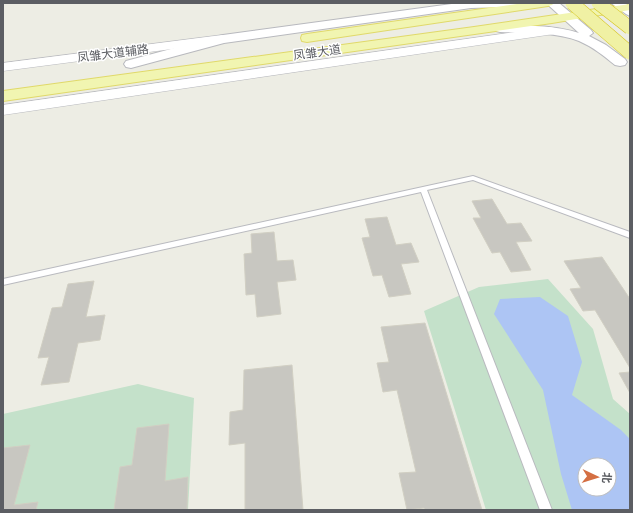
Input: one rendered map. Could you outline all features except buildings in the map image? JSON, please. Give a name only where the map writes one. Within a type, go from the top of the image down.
[{"type":"highway","points":[[572,3],[627,62]]},
{"type":"highway","points":[[598,3],[630,28]]},
{"type":"main road","points":[[131,64],[223,39],[402,13],[484,3]]},
{"type":"main road","points":[[472,5],[534,3]]},
{"type":"main road","name":"凤雏大道","points":[[116,66],[548,3]]},
{"type":"main road","points":[[552,3],[627,62]]},
{"type":"main road","name":"凤雏大道","points":[[3,96],[153,74],[500,28],[626,7]]},
{"type":"main road","points":[[500,28],[550,31],[578,36],[627,62]]},
{"type":"street","points":[[9,109],[550,31]]},
{"type":"street","name":"凤雏大道辅路","points":[[3,67],[223,39]]},
{"type":"street","points":[[9,109],[153,74]]},
{"type":"lane","points":[[3,282],[473,178],[630,235]]},
{"type":"lane","points":[[423,189],[546,510]]},
{"type":"green space","points":[[548,279],[593,329],[613,399],[630,414],[630,510],[486,510],[424,311],[479,287]]},
{"type":"green space","points":[[138,384],[194,398],[188,510],[3,510],[3,414]]},
{"type":"water","points":[[540,297],[568,316],[582,362],[572,395],[621,430],[630,439],[630,510],[572,510],[561,474],[543,390],[494,314],[500,299]]}]
